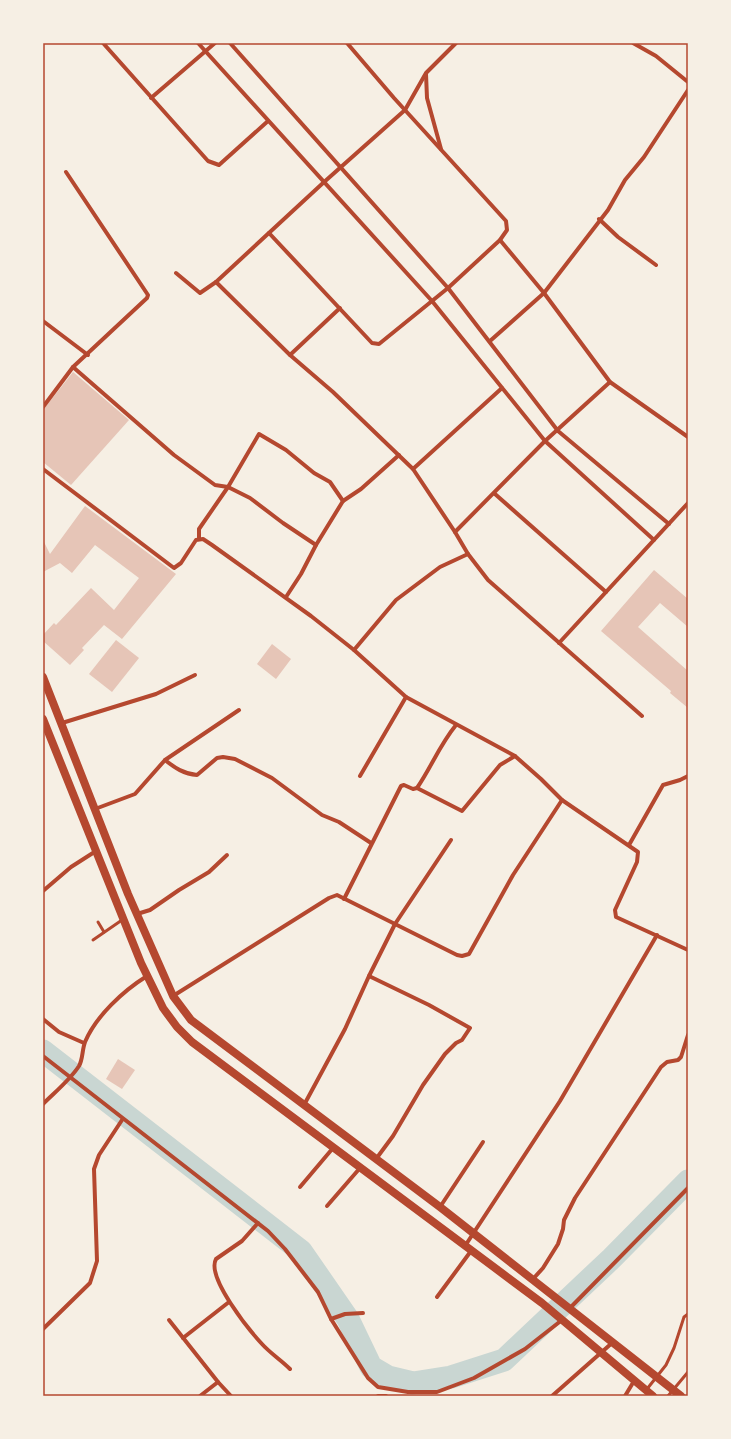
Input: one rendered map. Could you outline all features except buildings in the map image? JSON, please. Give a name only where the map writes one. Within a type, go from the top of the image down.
[{"type":"main road","points":[[43,677],[137,914],[173,996],[191,1020],[440,1207],[656,1377],[670,1393],[681,1396]]},
{"type":"main road","points":[[43,719],[123,918],[148,976],[163,1008],[177,1027],[192,1042],[542,1303],[601,1354],[653,1396]]},
{"type":"street","points":[[103,43],[208,161],[214,164],[219,165],[268,121]]},
{"type":"street","points":[[198,43],[432,301],[545,441],[654,540]]},
{"type":"street","points":[[151,98],[215,43]]},
{"type":"street","points":[[230,43],[448,288],[558,431],[669,524]]},
{"type":"street","points":[[269,233],[372,343],[376,345],[380,344],[448,288],[500,240],[507,230],[506,220],[405,110],[347,43]]},
{"type":"street","points":[[176,273],[200,293],[216,282],[405,110],[426,73],[456,43]]},
{"type":"street","points":[[633,43],[656,56],[688,82]]},
{"type":"street","points":[[426,73],[427,98],[441,150]]},
{"type":"street","points":[[490,341],[544,293],[599,219],[608,210],[625,180],[644,157],[688,90]]},
{"type":"street","points":[[43,407],[73,367],[88,355],[147,298],[148,294],[66,172]]},
{"type":"street","points":[[599,219],[618,237],[656,264]]},
{"type":"street","points":[[500,240],[544,293],[610,382],[688,438]]},
{"type":"street","points":[[216,282],[290,355],[333,392],[413,469],[468,554],[488,580],[642,716]]},
{"type":"street","points":[[290,355],[340,308]]},
{"type":"street","points":[[43,321],[88,355]]},
{"type":"street","points":[[73,367],[174,455],[216,485],[228,487],[250,498],[283,523],[316,545]]},
{"type":"street","points":[[455,532],[545,441],[558,431],[610,382]]},
{"type":"street","points":[[413,469],[502,388]]},
{"type":"street","points":[[200,539],[200,529],[228,487],[259,434],[286,450],[314,473],[330,482],[344,501]]},
{"type":"street","points":[[286,597],[301,574],[316,545],[344,501],[361,489],[399,455]]},
{"type":"street","points":[[43,469],[174,568],[182,563],[196,540],[200,539]]},
{"type":"street","points":[[494,494],[606,592]]},
{"type":"street","points":[[559,643],[688,503]]},
{"type":"street","points":[[200,539],[212,545],[286,597],[354,650],[406,696],[456,725],[515,756],[542,779],[562,800],[637,850],[639,855],[614,915],[688,950]]},
{"type":"street","points":[[354,650],[396,600],[440,567],[468,554]]},
{"type":"street","points":[[62,723],[156,694],[195,675]]},
{"type":"street","points":[[360,776],[406,696]]},
{"type":"street","points":[[95,809],[135,794],[165,760],[239,710]]},
{"type":"street","points":[[418,788],[433,762],[437,750],[456,725]]},
{"type":"street","points":[[344,899],[401,786],[404,785],[414,789],[418,788],[462,811],[500,765],[515,756]]},
{"type":"street","points":[[165,760],[178,770],[190,775],[197,775],[217,758],[223,757],[235,759],[272,778],[322,815],[339,822],[371,843]]},
{"type":"street","points":[[629,845],[662,784],[680,780],[688,776]]},
{"type":"street","points":[[173,996],[328,898],[337,895],[457,955],[462,956],[469,954],[513,875],[562,800]]},
{"type":"street","points":[[304,1106],[345,1030],[368,976],[395,924],[451,840]]},
{"type":"street","points":[[43,892],[71,867],[96,851]]},
{"type":"street","points":[[137,914],[150,910],[209,872],[227,855]]},
{"type":"street","points":[[437,1297],[468,1249],[473,1233],[560,1101],[657,935]]},
{"type":"street","points":[[43,1104],[80,1065],[84,1043],[92,1027],[126,992],[148,976]]},
{"type":"street","points":[[368,976],[429,1005],[470,1028],[462,1040],[456,1043],[445,1054],[423,1085],[394,1136],[376,1160]]},
{"type":"street","points":[[43,1019],[59,1032],[84,1043]]},
{"type":"street","points":[[533,1280],[543,1268],[558,1244],[563,1229],[564,1220],[575,1198],[661,1067],[667,1062],[678,1060],[681,1057],[688,1035]]},
{"type":"street","points":[[43,1056],[71,1076],[122,1120],[258,1224],[285,1249],[318,1292],[332,1319],[368,1378],[378,1387],[408,1392],[437,1392],[474,1378],[524,1349],[560,1319]]},
{"type":"street","points":[[43,1329],[90,1283],[97,1260],[94,1169],[99,1155],[122,1120]]},
{"type":"street","points":[[440,1207],[483,1142]]},
{"type":"street","points":[[300,1187],[333,1148]]},
{"type":"street","points":[[327,1206],[360,1168]]},
{"type":"street","points":[[568,1307],[688,1188]]},
{"type":"street","points":[[258,1224],[242,1241],[214,1262],[217,1275],[229,1302],[263,1344],[290,1369]]},
{"type":"street","points":[[183,1338],[229,1302]]},
{"type":"street","points":[[332,1319],[345,1314],[363,1312]]},
{"type":"street","points":[[169,1320],[218,1382],[231,1396]]},
{"type":"street","points":[[552,1396],[612,1343]]},
{"type":"street","points":[[625,1396],[634,1381]]},
{"type":"street","points":[[200,1396],[218,1382]]},
{"type":"street","points":[[378,1396],[386,1396]]},
{"type":"lane","points":[[93,940],[123,918]]},
{"type":"lane","points":[[98,922],[104,932]]},
{"type":"lane","points":[[646,1391],[666,1365],[674,1348],[684,1317],[688,1314]]},
{"type":"lane","points":[[670,1393],[688,1372]]},
{"type":"waterway","points":[[43,1051],[301,1251],[348,1319],[371,1367],[388,1377],[413,1383],[451,1377],[504,1360],[612,1258],[688,1181]]}]
